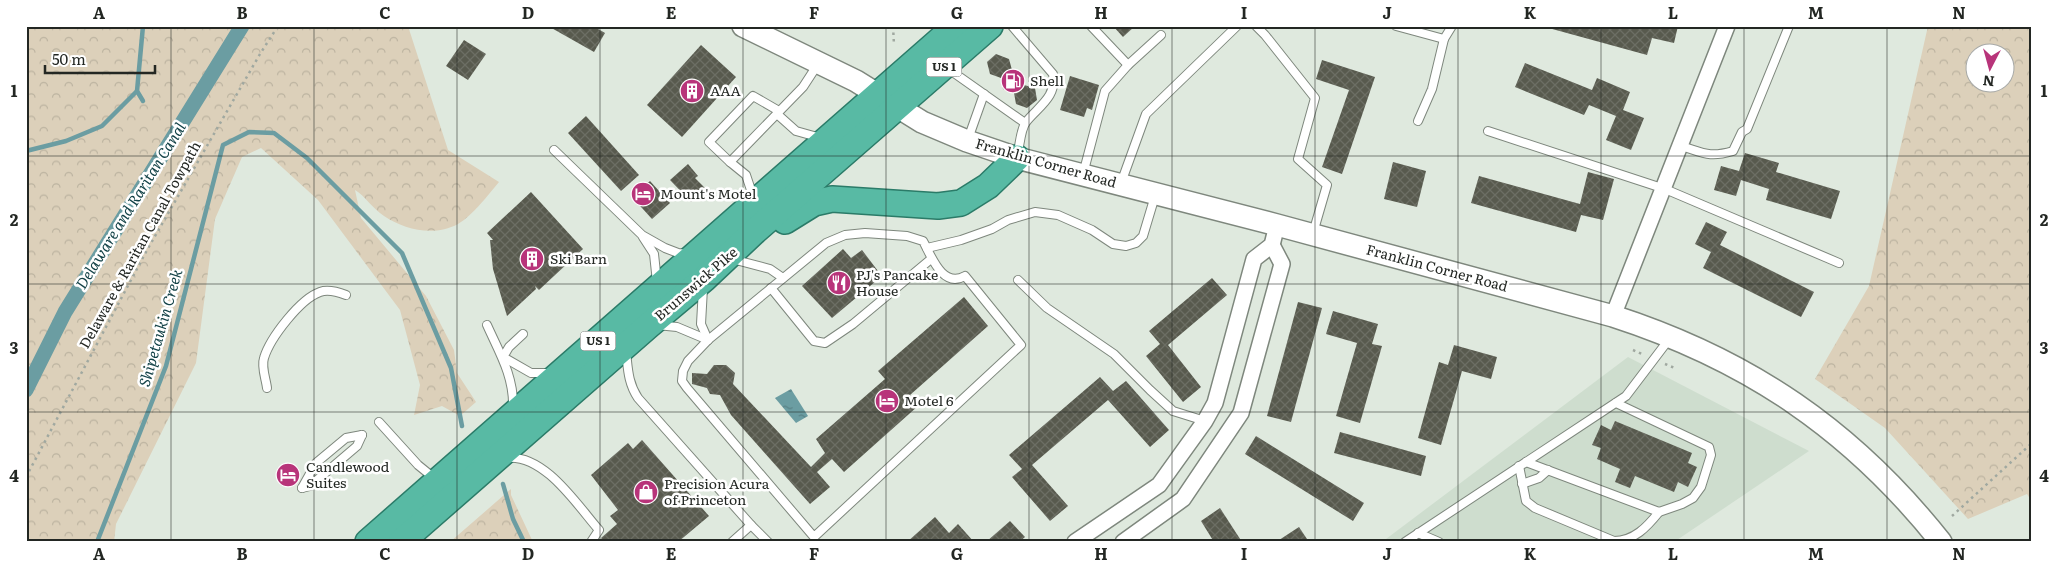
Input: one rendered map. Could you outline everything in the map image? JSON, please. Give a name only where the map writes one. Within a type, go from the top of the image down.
[{"type":"highway","name":"Brunswick Pike","points":[[401,542],[704,279],[755,232],[888,101],[956,26]]},
{"type":"highway","name":"Brunswick Pike","points":[[368,542],[828,140],[944,66],[990,26]]},
{"type":"highway","points":[[704,279],[801,210],[814,203],[841,198],[927,206],[955,204],[982,191],[1017,158]]},
{"type":"main road","name":"Franklin Corner Road","points":[[742,26],[819,62],[922,122],[967,141],[1017,158],[1277,224],[1613,316],[1705,351],[1745,371],[1783,395],[1855,449],[1888,480],[1941,542]]},
{"type":"street","points":[[1613,316],[1665,189],[1727,26]]},
{"type":"street","points":[[1076,542],[1159,485],[1205,421],[1214,404],[1254,259],[1272,245],[1277,224]]},
{"type":"street","points":[[1119,512],[1127,538],[1183,499],[1241,413],[1282,264],[1272,245]]},
{"type":"street","points":[[1241,306],[1268,313]]},
{"type":"street","points":[[1225,364],[1252,372]]},
{"type":"street","points":[[1205,421],[1229,430]]},
{"type":"lane","points":[[1012,26],[1053,74],[1055,83],[1047,101],[1025,123],[1017,158]]},
{"type":"lane","points":[[1091,26],[1128,65]]},
{"type":"lane","points":[[1120,185],[1146,114],[1238,26]]},
{"type":"lane","points":[[1256,26],[1315,98],[1298,159],[1327,185],[1312,234]]},
{"type":"lane","points":[[1396,26],[1444,39]]},
{"type":"lane","points":[[1418,121],[1432,89],[1444,39],[1452,26]]},
{"type":"lane","points":[[1681,146],[1717,155],[1733,150],[1742,132],[1747,129],[1789,26]]},
{"type":"lane","points":[[1083,175],[1105,91],[1128,65],[1161,35]]},
{"type":"lane","points":[[730,162],[803,87],[819,62]]},
{"type":"lane","points":[[944,66],[1025,123]]},
{"type":"lane","points":[[967,141],[984,94]]},
{"type":"lane","points":[[755,204],[746,175],[708,142],[745,103],[753,96],[778,112],[796,132],[828,140]]},
{"type":"lane","points":[[1488,131],[1665,189],[1839,263]]},
{"type":"lane","points":[[554,150],[642,235],[654,254],[658,289]]},
{"type":"lane","points":[[927,248],[961,240],[992,229],[1008,220],[1035,212],[1058,215],[1092,230],[1113,244],[1126,246],[1136,243],[1143,236],[1156,194]]},
{"type":"lane","points":[[866,233],[907,236],[923,240],[931,259],[943,273],[952,279],[960,279],[965,276],[1021,345],[814,537],[682,381],[683,371],[688,361],[708,340],[826,243],[844,235],[866,233]]},
{"type":"lane","points":[[642,235],[678,253],[698,254]]},
{"type":"lane","points":[[732,259],[770,270],[783,278]]},
{"type":"lane","points":[[771,288],[814,342],[825,343],[853,324],[931,259]]},
{"type":"lane","points":[[704,279],[701,298],[701,324],[708,340]]},
{"type":"lane","points":[[1018,280],[1046,308],[1114,354],[1174,411],[1205,421]]},
{"type":"lane","points":[[267,388],[263,359],[274,334],[308,298],[321,291],[336,291],[346,295]]},
{"type":"lane","points":[[488,325],[503,357],[513,392],[512,416]]},
{"type":"lane","points":[[648,326],[677,327],[708,340]]},
{"type":"lane","points":[[503,357],[509,347],[523,334]]},
{"type":"lane","points":[[1405,542],[1626,396],[1672,337]]},
{"type":"lane","points":[[626,345],[628,378],[638,398],[768,542]]},
{"type":"lane","points":[[503,357],[531,373],[561,374]]},
{"type":"lane","points":[[1519,466],[1526,501],[1534,508],[1614,541],[1623,541],[1631,538],[1647,528],[1659,512],[1693,498],[1701,487],[1711,456],[1709,447],[1616,403]]},
{"type":"lane","points":[[379,422],[418,465],[438,481]]},
{"type":"lane","points":[[362,435],[357,446],[310,486],[302,488],[316,464],[346,438],[362,435]]},
{"type":"lane","points":[[494,460],[515,457],[530,462],[547,472],[599,530],[590,541]]},
{"type":"lane","points":[[1526,462],[1659,512]]},
{"type":"lane","points":[[1522,484],[1539,478],[1548,470]]},
{"type":"lane","points":[[732,542],[751,525]]},
{"type":"lane","points":[[1418,533],[1439,542]]},
{"type":"path","name":"Delaware & Raritan Canal Towpath","points":[[26,478],[147,250],[255,62],[278,26]]},
{"type":"path","points":[[893,26],[894,45]]},
{"type":"path","points":[[1952,516],[2032,443]]},
{"type":"shaded area","points":[[1628,357],[1809,451],[1674,542],[1382,542]]},
{"type":"green space","points":[[26,26],[408,26],[448,150],[499,182],[464,220],[449,228],[430,231],[410,228],[392,221],[380,213],[355,190],[361,218],[426,296],[454,350],[457,373],[476,402],[460,416],[442,406],[414,415],[420,385],[400,310],[318,200],[261,148],[242,157],[215,219],[196,363],[116,524],[114,542],[26,542]]},
{"type":"green space","points":[[1928,26],[2032,26],[2032,502],[2027,494],[1968,519],[1885,428],[1815,379],[1869,286]]},
{"type":"green space","points":[[511,489],[511,495],[533,542],[450,542]]},
{"type":"water","points":[[791,389],[808,416],[796,423],[775,398]]},
{"type":"building","points":[[548,26],[593,26],[605,33],[594,52]]},
{"type":"building","points":[[1113,26],[1135,26],[1123,37]]},
{"type":"building","points":[[1678,26],[1674,43],[1652,38],[1647,55],[1545,27]]},
{"type":"building","points":[[464,40],[486,54],[468,80],[446,66]]},
{"type":"building","name":"AAA","points":[[701,45],[736,77],[682,137],[647,105]]},
{"type":"building","name":"Shell","points":[[996,54],[1009,59],[1012,70],[1022,73],[1024,85],[1035,88],[1037,100],[1027,108],[1016,104],[1014,93],[1003,89],[1001,78],[990,74],[987,62]]},
{"type":"building","points":[[1322,60],[1375,77],[1342,174],[1322,167],[1349,90],[1316,79]]},
{"type":"building","points":[[1525,63],[1592,90],[1597,78],[1630,92],[1623,110],[1644,118],[1631,150],[1606,140],[1616,116],[1589,105],[1584,115],[1515,87]]},
{"type":"building","points":[[1070,76],[1099,85],[1092,110],[1087,108],[1084,117],[1060,110]]},
{"type":"building","points":[[586,116],[639,175],[621,191],[568,133]]},
{"type":"building","points":[[1745,153],[1779,163],[1776,172],[1840,191],[1831,219],[1766,200],[1769,189],[1741,180],[1736,196],[1714,190],[1721,166],[1739,171]]},
{"type":"building","points":[[1393,162],[1426,171],[1417,207],[1384,199]]},
{"type":"building","points":[[688,164],[698,176],[695,178],[706,189],[691,202],[670,180]]},
{"type":"building","points":[[1588,172],[1614,179],[1603,220],[1581,215],[1576,232],[1471,203],[1479,176],[1580,204]]},
{"type":"building","points":[[650,181],[670,203],[652,219],[632,197]]},
{"type":"building","name":"Ski Barn","points":[[531,192],[583,249],[539,290],[535,286],[536,289],[507,316],[493,269],[490,240],[493,240],[487,233]]},
{"type":"building","points":[[1706,222],[1727,232],[1720,245],[1814,292],[1801,317],[1703,268],[1711,252],[1695,244]]},
{"type":"building","name":"PJ's Pancake House","points":[[843,249],[851,258],[862,250],[878,271],[871,276],[876,281],[832,318],[802,286]]},
{"type":"building","points":[[1212,278],[1227,295],[1168,345],[1201,387],[1183,402],[1146,356],[1160,344],[1149,331]]},
{"type":"building","name":"Motel 6","points":[[964,297],[988,326],[910,395],[918,406],[844,472],[832,459],[817,472],[830,487],[810,504],[731,415],[720,395],[710,394],[707,388],[692,384],[692,373],[707,374],[714,365],[726,365],[735,373],[733,384],[811,467],[825,453],[816,439],[885,379],[878,371]]},
{"type":"building","points":[[1298,302],[1322,308],[1291,422],[1267,416]]},
{"type":"building","points":[[1333,311],[1378,324],[1372,344],[1382,346],[1360,423],[1336,416],[1357,343],[1326,334]]},
{"type":"building","points":[[1454,345],[1497,357],[1491,379],[1462,371],[1441,445],[1418,438],[1439,362],[1448,365]]},
{"type":"building","points":[[1100,377],[1113,391],[1126,381],[1169,430],[1150,447],[1108,400],[1032,465],[1068,506],[1050,521],[1012,477],[1022,469],[1009,455]]},
{"type":"building","points":[[1615,421],[1692,453],[1688,463],[1697,467],[1688,487],[1678,482],[1674,492],[1635,476],[1630,488],[1615,482],[1620,469],[1597,459],[1601,448],[1592,445],[1601,425],[1611,430]]},
{"type":"building","points":[[1340,432],[1426,456],[1421,476],[1334,453]]},
{"type":"building","points":[[1256,436],[1364,503],[1353,521],[1245,454]]},
{"type":"building","name":"Precision Acura of Princeton","points":[[642,440],[709,516],[678,542],[604,542],[601,538],[617,524],[610,516],[618,510],[591,475],[628,443],[633,449]]},
{"type":"building","points":[[1220,508],[1242,542],[1214,542],[1201,521]]},
{"type":"building","points":[[935,517],[949,533],[958,524],[974,542],[946,542],[944,540],[942,542],[907,542]]},
{"type":"building","points":[[1010,521],[1025,537],[1019,542],[986,542]]},
{"type":"building","points":[[1299,527],[1309,542],[1276,542]]},
{"type":"waterway","name":"Shipetaukin Creek","points":[[143,26],[137,91],[143,101]]},
{"type":"waterway","name":"Delaware and Raritan Canal","points":[[26,390],[65,312],[242,26]]},
{"type":"waterway","points":[[26,151],[66,141],[102,126],[137,91]]},
{"type":"waterway","name":"Shipetaukin Creek","points":[[97,542],[166,366],[223,145],[249,132],[274,133],[307,158],[402,253],[451,368],[462,426]]},
{"type":"waterway","points":[[503,484],[513,519],[524,542]]},
{"type":"place","name":"Shell","points":[[1013,81]]},
{"type":"place","name":"AAA","points":[[692,91]]},
{"type":"place","name":"Mount's Motel","points":[[643,194]]},
{"type":"place","name":"Ski Barn","points":[[532,259]]},
{"type":"place","name":"PJ's Pancake House","points":[[839,283]]},
{"type":"place","name":"Motel 6","points":[[887,401]]},
{"type":"place","name":"Candlewood Suites","points":[[288,475]]},
{"type":"place","name":"Precision Acura of Princeton","points":[[646,492]]}]
